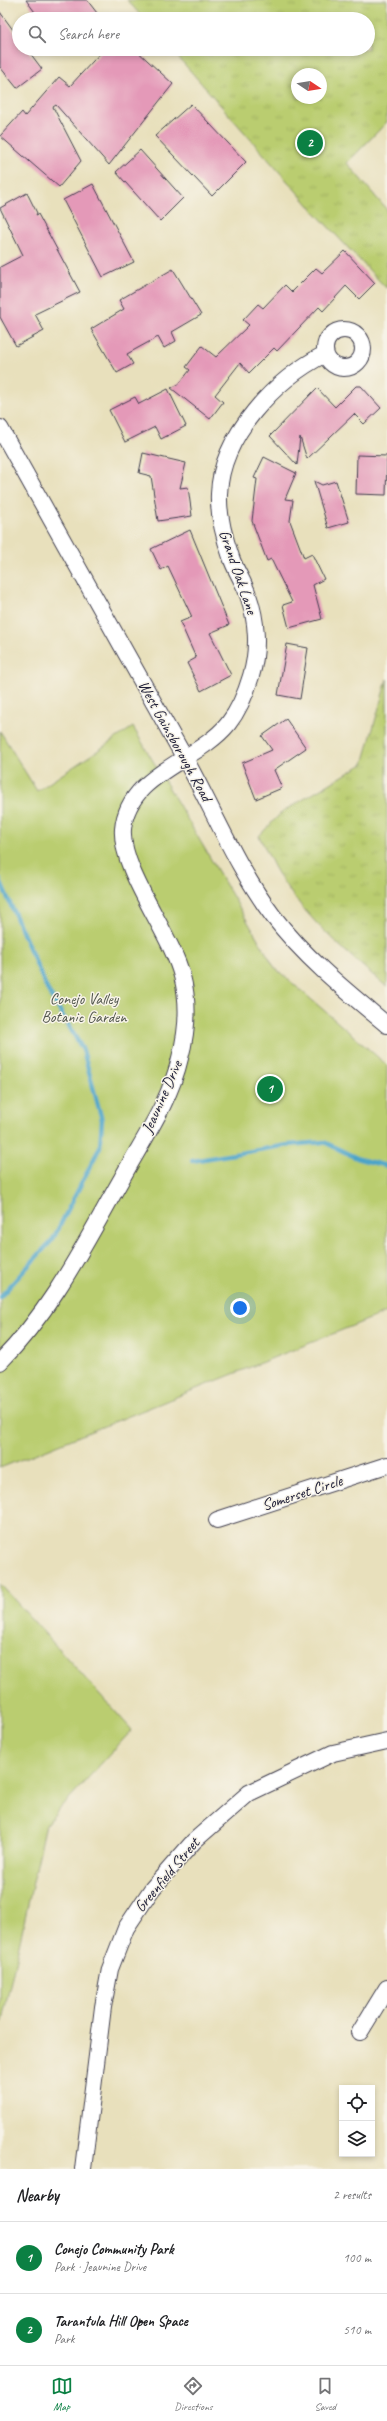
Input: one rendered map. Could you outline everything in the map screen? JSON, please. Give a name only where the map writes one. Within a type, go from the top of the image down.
[{"type":"street","name":"Grand Oak Lane","points":[[185,758],[207,743],[228,724],[242,703],[252,674],[256,644],[255,618],[248,593],[231,559],[222,526],[218,492],[228,452],[250,415],[278,387],[306,364],[325,354]]},
{"type":"street","name":"West Gainsborough Road","points":[[0,428],[185,758],[248,879],[272,915],[316,964],[387,1025]]},
{"type":"street","name":"Jeaunine Drive","points":[[0,1362],[36,1320],[57,1290],[160,1111],[180,1059],[186,1006],[183,978],[175,954],[128,857],[123,830],[129,805],[139,790],[185,758]]},
{"type":"street","name":"Somerset Circle","points":[[217,1520],[387,1466]]},
{"type":"street","name":"Greenfield Street","points":[[83,2169],[103,2007],[110,1970],[126,1928],[152,1889],[194,1842],[249,1793],[333,1752],[387,1741]]},
{"type":"street","points":[[360,2032],[387,1988]]},
{"type":"green space","points":[[127,0],[387,0],[387,122],[347,163],[387,210],[387,289],[319,217],[177,56],[375,56],[375,12],[138,12]]},
{"type":"green space","points":[[387,679],[387,987],[329,936],[303,908],[280,877],[259,836],[282,812],[363,764]]},
{"type":"green space","name":"Conejo Valley Botanic Garden","points":[[133,727],[275,968],[387,1065],[387,1312],[0,1468],[0,731],[37,791]]},
{"type":"green space","points":[[0,1584],[132,1730],[46,1824],[0,2030]]},
{"type":"building","points":[[26,0],[87,0],[96,12],[35,12]]},
{"type":"building","points":[[0,12],[12,28],[12,56],[32,56],[42,69],[17,88],[0,67]]},
{"type":"building","points":[[98,56],[143,56],[173,84],[109,165],[56,105],[53,107],[81,161],[59,187],[0,136],[22,112],[25,116],[59,77],[70,86]]},
{"type":"building","points":[[191,104],[246,162],[212,196],[155,136]]},
{"type":"building","points":[[140,150],[183,198],[160,221],[116,172]]},
{"type":"building","points":[[93,184],[134,262],[103,277],[63,200]]},
{"type":"building","points":[[27,193],[37,213],[36,215],[38,214],[80,292],[35,314],[44,331],[16,346],[0,317],[0,267],[23,255],[0,208]]},
{"type":"building","points":[[345,251],[375,283],[359,299],[346,286],[323,311],[319,307],[277,351],[274,348],[249,373],[240,363],[215,395],[223,402],[210,419],[171,388],[179,384],[190,370],[186,367],[202,346],[216,357],[249,325],[243,320],[258,304],[263,308],[285,285],[292,292],[316,268],[322,273]]},
{"type":"building","points":[[173,269],[201,315],[172,332],[176,341],[164,348],[158,337],[127,354],[133,364],[117,373],[91,329],[124,309],[119,300]]},
{"type":"building","points":[[356,386],[361,386],[381,408],[364,424],[354,414],[307,459],[300,437],[297,465],[270,436],[317,388],[335,407]]},
{"type":"building","points":[[168,389],[186,426],[161,439],[155,427],[125,442],[109,410],[135,397],[139,404]]},
{"type":"building","points":[[143,453],[186,463],[180,488],[188,487],[192,516],[158,521],[151,476],[139,473]]},
{"type":"building","points":[[357,455],[387,456],[386,495],[356,494]]},
{"type":"building","points":[[264,457],[296,473],[285,499],[293,500],[290,521],[304,558],[312,554],[324,579],[313,585],[322,619],[289,628],[283,605],[292,602],[271,559],[267,561],[252,521],[257,479],[254,478]]},
{"type":"building","points":[[314,481],[322,485],[336,481],[349,522],[328,528]]},
{"type":"building","points":[[190,530],[229,625],[210,633],[231,675],[201,691],[187,663],[196,658],[180,622],[192,617],[168,566],[161,570],[151,549]]},
{"type":"building","points":[[287,644],[308,648],[300,699],[278,695]]},
{"type":"building","points":[[286,719],[306,748],[274,770],[282,788],[256,799],[242,763],[272,750],[262,736]]},
{"type":"waterway","points":[[0,880],[47,989],[83,1050],[102,1120],[100,1147],[53,1239],[0,1297]]},
{"type":"waterway","points":[[192,1161],[288,1145],[324,1142],[359,1159],[387,1166]]},
{"type":"place","name":"Tarantula Hill Open Space","points":[[310,143]]},
{"type":"place","name":"Conejo Community Park","points":[[270,1089]]}]
